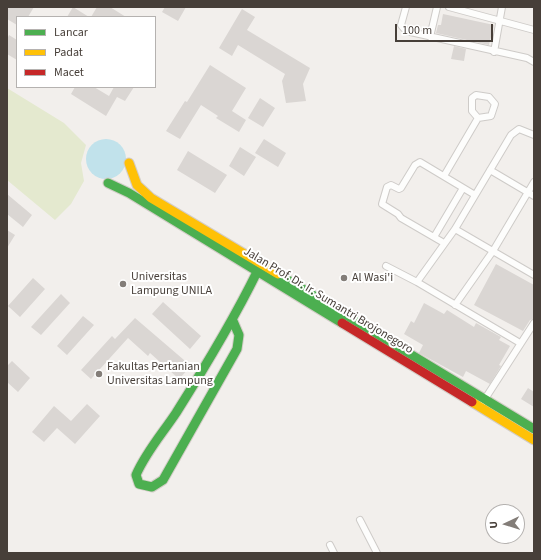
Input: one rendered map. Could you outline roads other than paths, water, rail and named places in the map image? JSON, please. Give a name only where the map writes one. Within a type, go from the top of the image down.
[{"type":"street","points":[[406,7],[401,25],[403,29],[494,52],[527,58],[534,62]]},
{"type":"street","points":[[430,37],[437,7]]},
{"type":"street","points":[[449,7],[534,30]]},
{"type":"street","points":[[494,52],[502,7]]},
{"type":"street","points":[[476,95],[485,95],[495,104],[494,110],[491,116],[478,118],[472,111],[472,98],[476,95]]},
{"type":"street","points":[[444,176],[478,118]]},
{"type":"street","points":[[417,282],[455,229],[514,130],[519,129],[534,135]]},
{"type":"street","points":[[444,243],[401,218],[398,214],[382,204],[387,187],[391,185],[399,189],[401,188],[415,166],[420,162],[475,195]]},
{"type":"street","name":"Jalan Prof. Dr. Ir. Sumantri Brojonegoro","points":[[129,163],[137,185],[151,198],[486,398],[534,429]]},
{"type":"street","points":[[490,170],[534,196]]},
{"type":"street","points":[[455,305],[493,251],[534,182]]},
{"type":"street","name":"Jalan Prof. Dr. Ir. Sumantri Brojonegoro","points":[[108,183],[128,193],[534,440]]},
{"type":"street","points":[[434,237],[462,188]]},
{"type":"street","points":[[455,229],[534,275]]},
{"type":"street","points":[[386,266],[417,282],[520,343]]},
{"type":"street","points":[[233,321],[240,335],[241,341],[163,480],[154,487],[147,488],[139,484],[136,475],[144,459],[175,414],[233,321],[257,272]]},
{"type":"street","points":[[348,327],[354,319]]},
{"type":"street","points":[[480,407],[534,323]]},
{"type":"street","points":[[360,520],[377,553]]},
{"type":"street","points":[[330,545],[334,553]]},
{"type":"water","points":[[110,139],[117,142],[123,148],[126,159],[125,167],[117,176],[110,179],[102,179],[95,176],[87,167],[86,155],[89,148],[98,140]]},
{"type":"place","name":"Al Wasi'i","points":[[344,278]]},
{"type":"place","name":"Universitas Lampung UNILA","points":[[123,284]]},
{"type":"place","name":"Fakultas Pertanian Universitas Lampung","points":[[99,374]]}]
